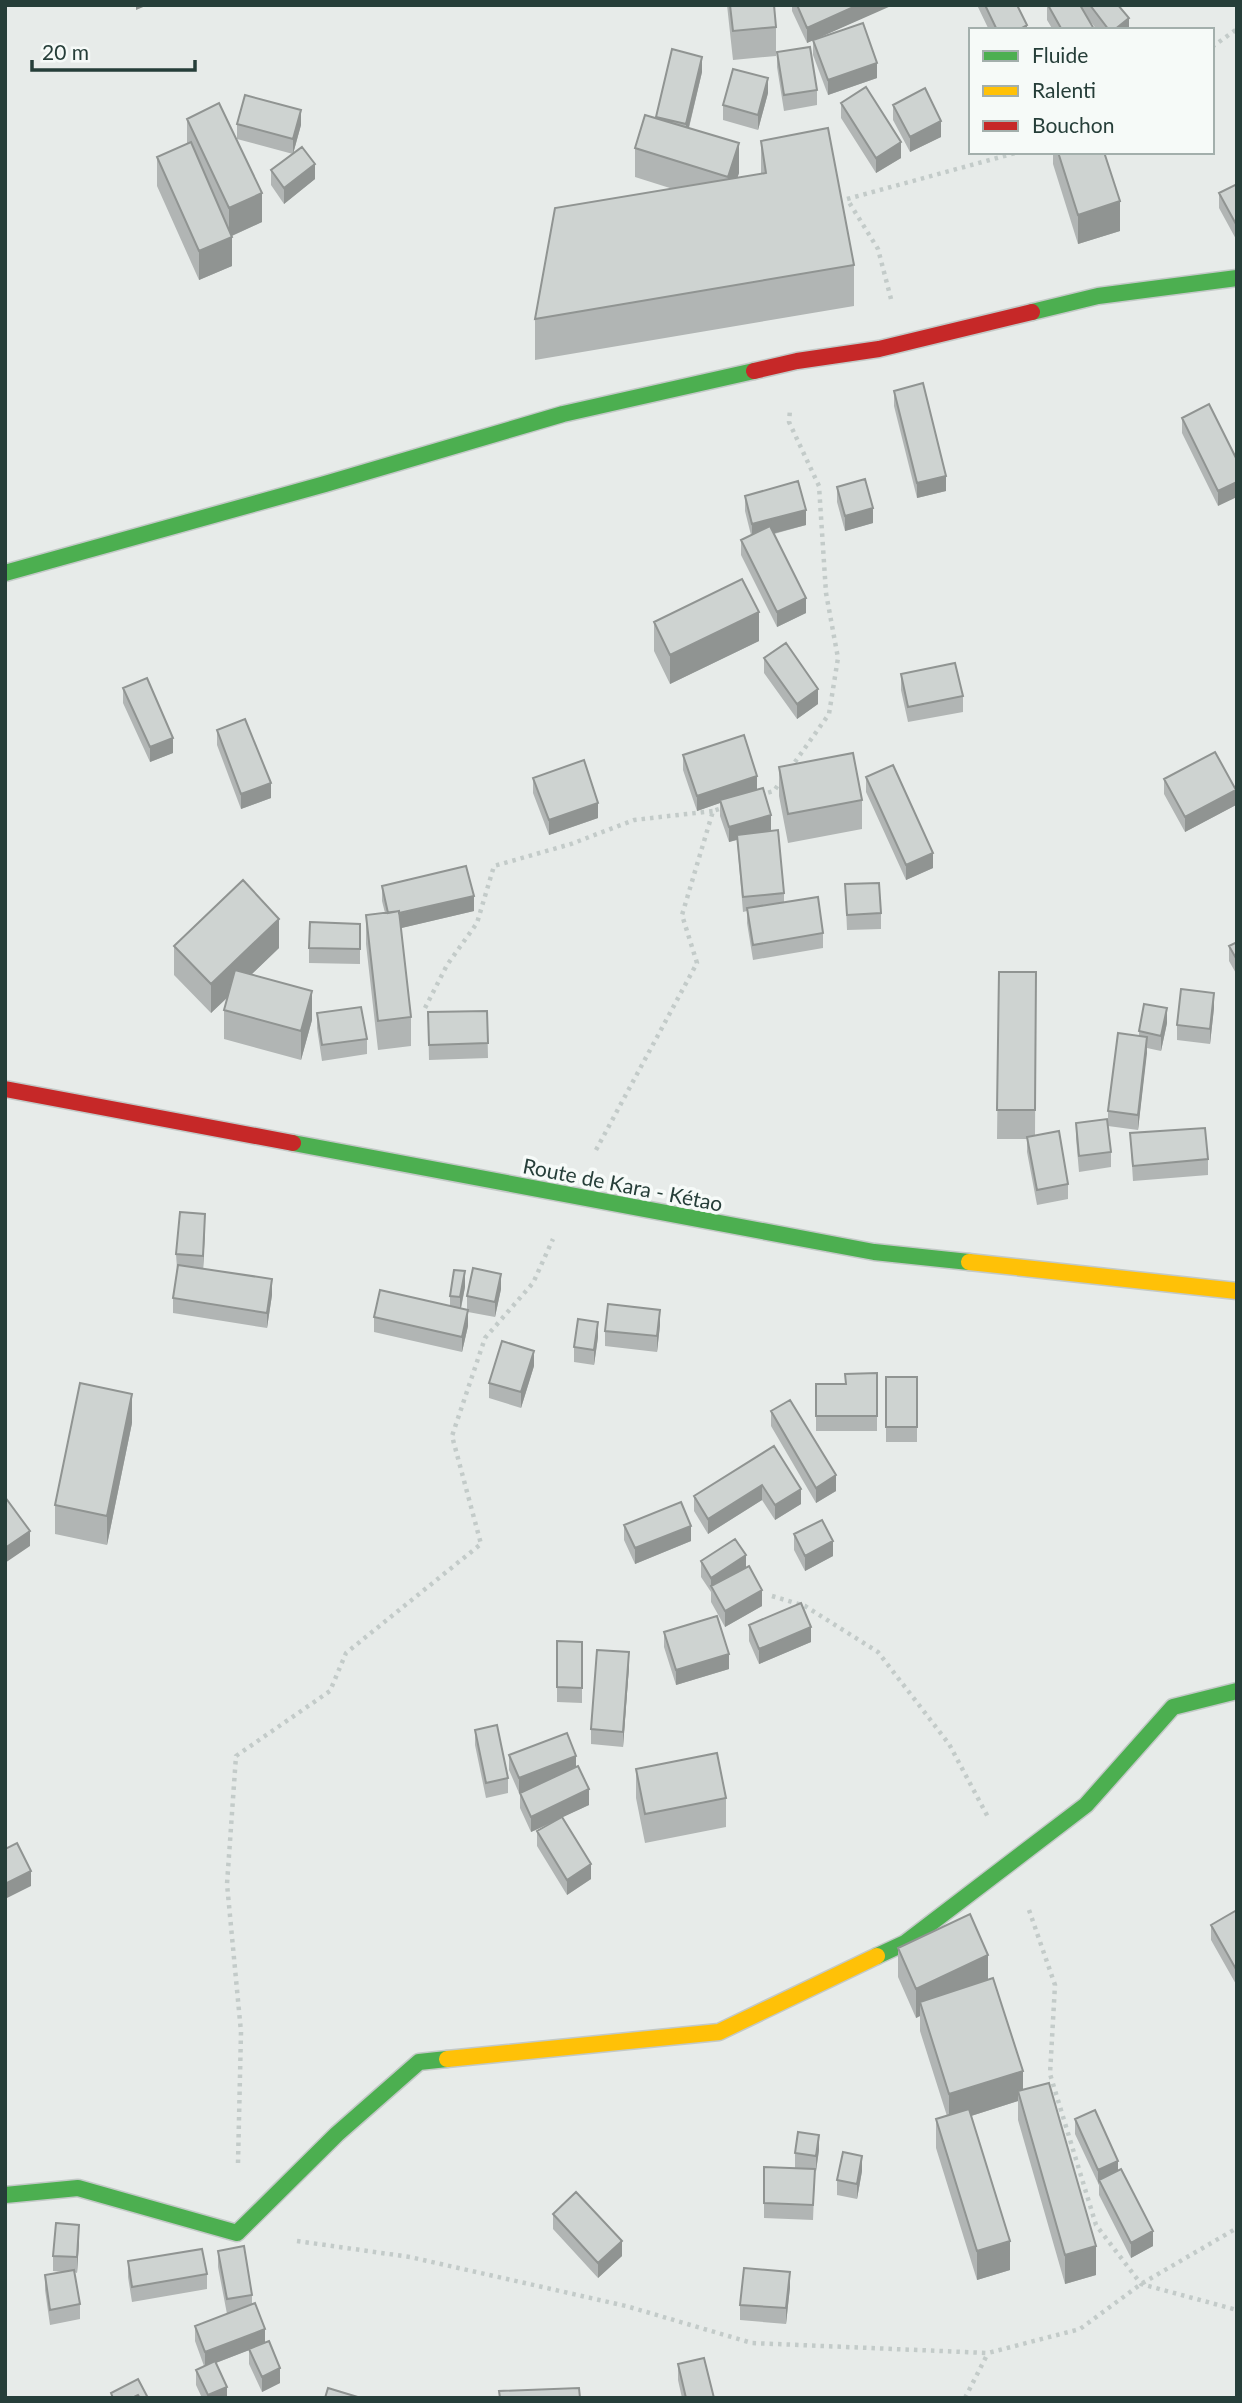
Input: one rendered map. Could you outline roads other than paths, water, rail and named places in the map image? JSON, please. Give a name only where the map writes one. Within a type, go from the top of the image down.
[{"type":"street","points":[[5,573],[312,488],[563,414],[797,361],[878,349],[1098,296],[1237,278]]},
{"type":"street","name":"Route de Kara - Kétao","points":[[5,1089],[874,1252],[1237,1291]]},
{"type":"street","points":[[5,2195],[78,2188],[237,2233],[337,2134],[419,2062],[719,2032],[905,1942],[1013,1863],[1086,1805],[1173,1707],[1237,1691]]}]
